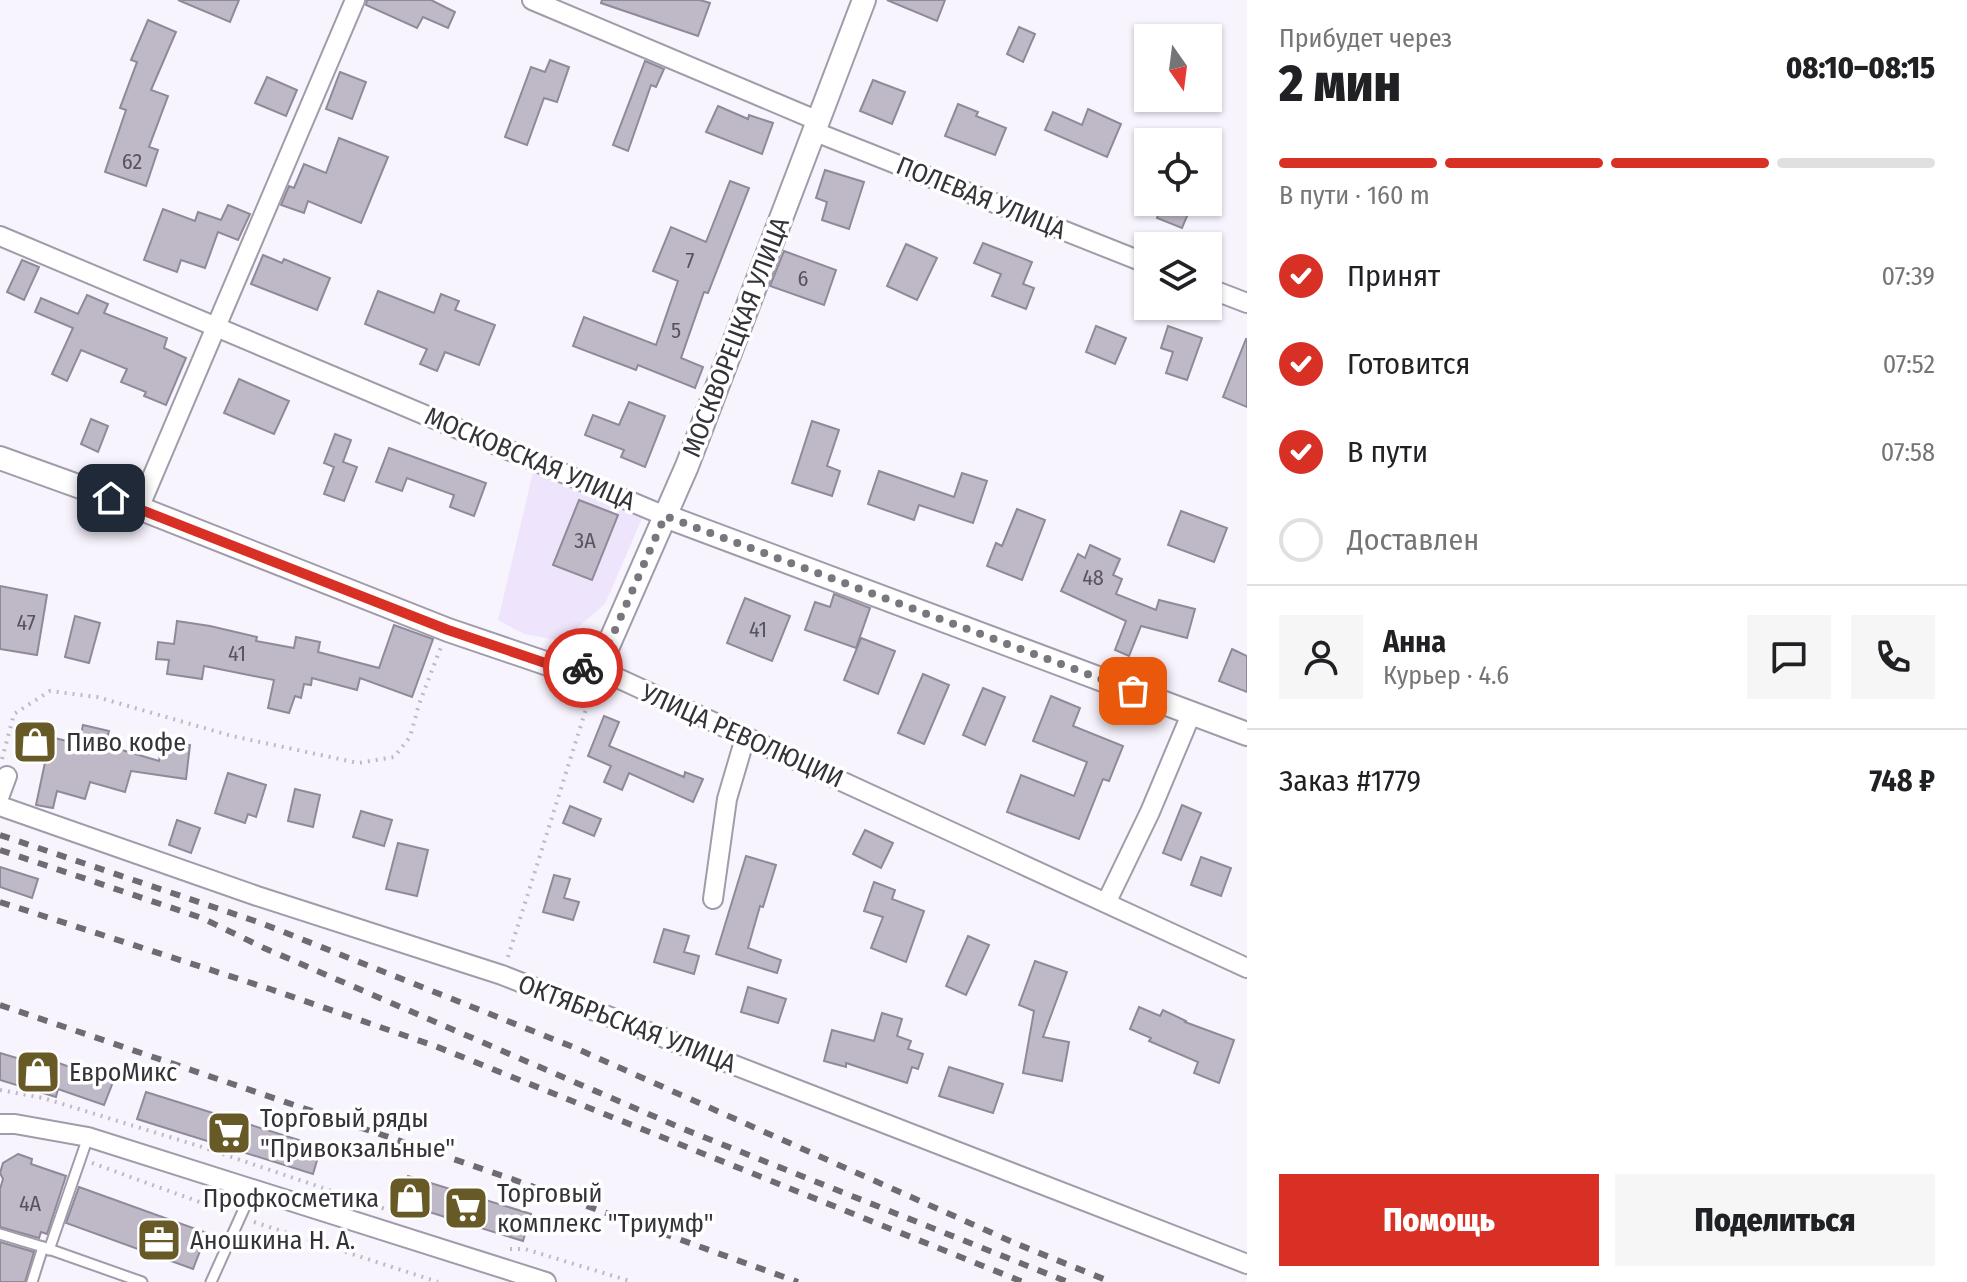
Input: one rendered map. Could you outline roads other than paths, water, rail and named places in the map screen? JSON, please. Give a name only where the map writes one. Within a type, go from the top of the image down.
[{"type":"street","points":[[139,508],[355,0]]},
{"type":"street","name":"ПОЛЕВАЯ УЛИЦА","points":[[532,0],[815,126],[1134,258]]},
{"type":"street","name":"МОСКВОРЕЦКАЯ УЛИЦА","points":[[598,669],[687,466],[864,0]]},
{"type":"street","name":"МОСКОВСКАЯ УЛИЦА","points":[[0,236],[665,516],[1247,734]]},
{"type":"street","points":[[1222,293],[1247,303]]},
{"type":"street","name":"УЛИЦА РЕВОЛЮЦИИ","points":[[0,458],[139,508],[448,630],[554,666],[598,669],[1247,968]]},
{"type":"street","points":[[1107,901],[1150,812],[1192,712]]},
{"type":"street","points":[[713,899],[727,799],[745,738]]},
{"type":"street","points":[[0,795],[3,772]]},
{"type":"street","name":"ОКТЯБРЬСКАЯ УЛИЦА","points":[[0,806],[257,896],[502,975],[1247,1264]]},
{"type":"street","points":[[0,1124],[88,1137],[516,1278],[546,1282]]},
{"type":"lane","points":[[32,1282],[88,1137]]},
{"type":"lane","points":[[211,1282],[252,1191]]},
{"type":"lane","points":[[0,1234],[142,1282]]},
{"type":"railway","points":[[0,835],[261,923],[573,1047],[1017,1244],[1111,1282]]},
{"type":"railway","points":[[0,850],[202,918],[264,948],[681,1128],[1068,1282]]},
{"type":"railway","points":[[0,902],[435,1046],[1023,1282]]},
{"type":"railway","points":[[0,1005],[509,1178],[798,1282]]},
{"type":"place","name":"Пиво кофе","points":[[35,742]]},
{"type":"place","name":"ЕвроМикс","points":[[38,1072]]},
{"type":"place","name":"Торговый ряды \"Привокзальные\"","points":[[229,1133]]},
{"type":"place","name":"Профкосметика","points":[[410,1198]]},
{"type":"place","name":"Торговый комплекс \"Триумф\"","points":[[466,1208]]},
{"type":"place","name":"Аношкина Н. А.","points":[[159,1240]]}]
